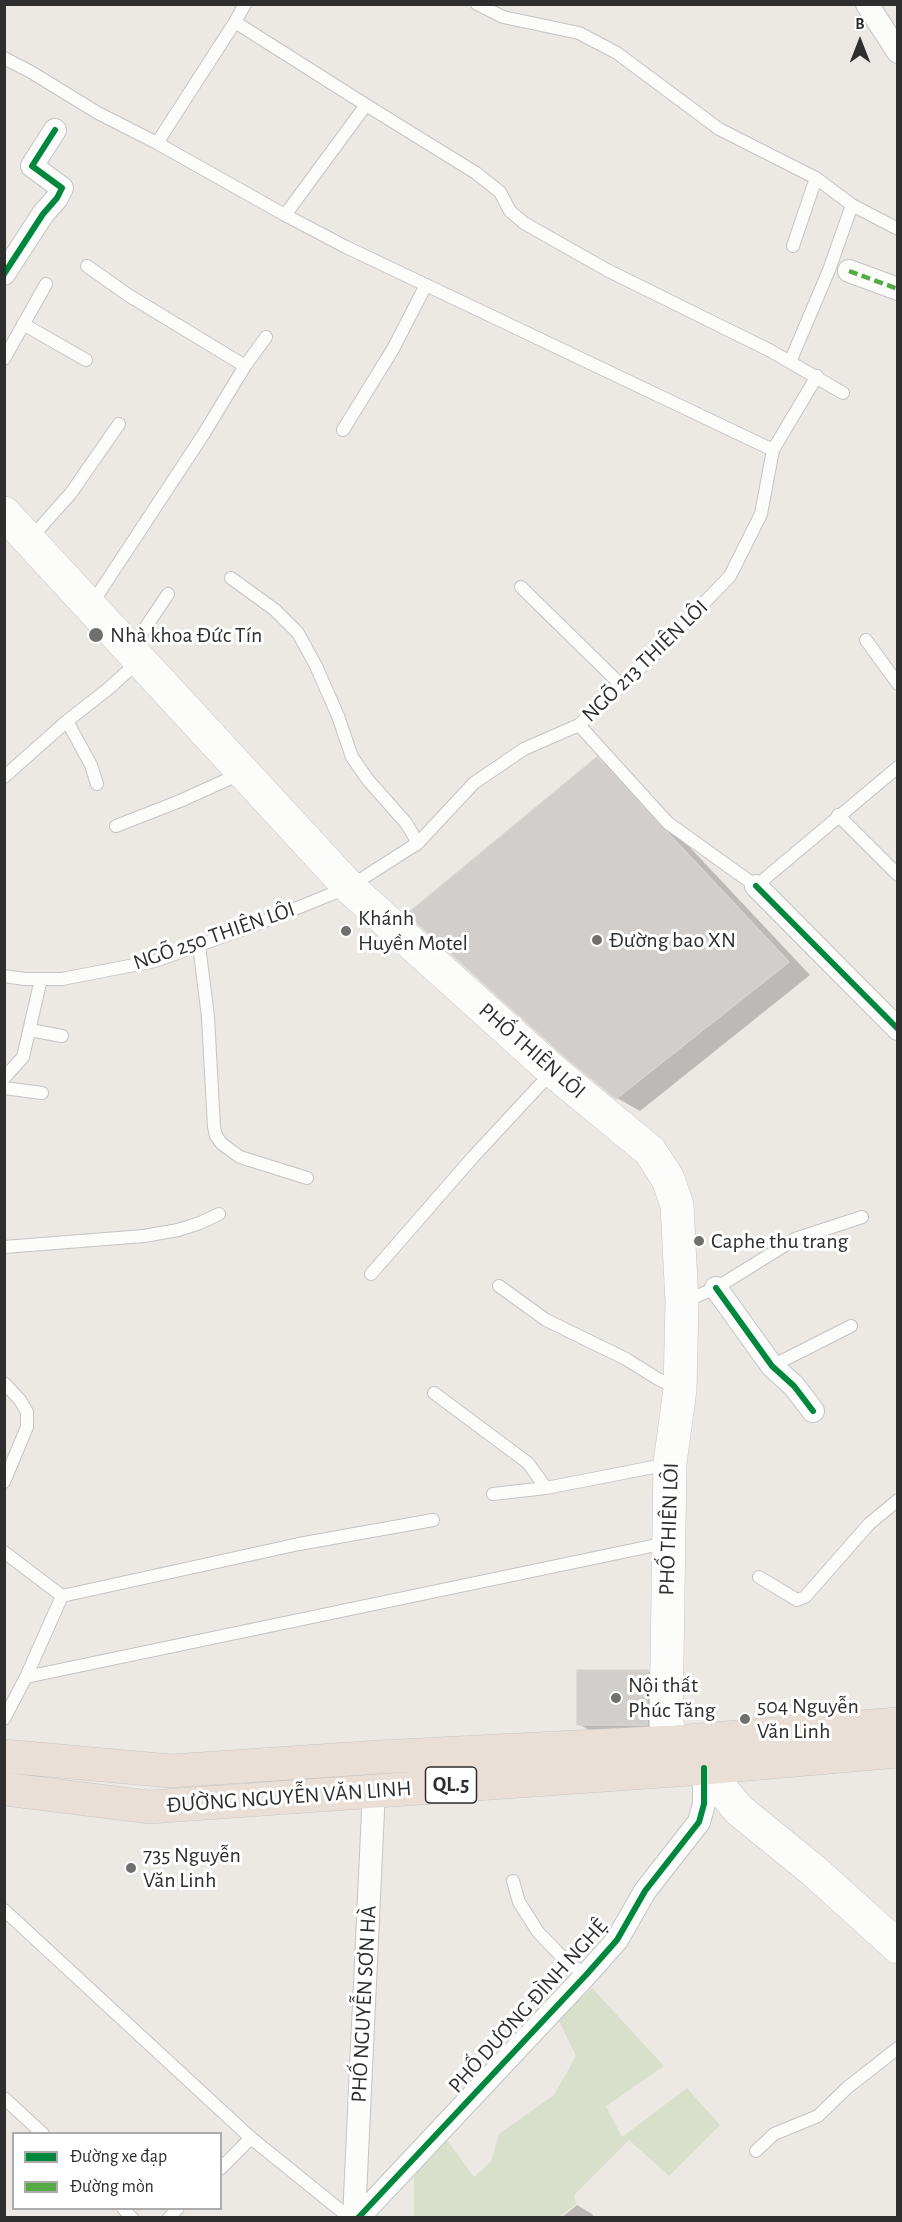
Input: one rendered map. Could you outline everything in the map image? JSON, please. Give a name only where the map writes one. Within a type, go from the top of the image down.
[{"type":"highway","name":"ĐƯỜNG NGUYỄN VĂN LINH","points":[[4,1756],[171,1771],[379,1757],[675,1742],[897,1724]]},
{"type":"highway","name":"ĐƯỜNG NGUYỄN VĂN LINH","points":[[4,1790],[149,1807],[704,1768],[897,1750]]},
{"type":"main road","name":"PHỐ THIÊN LÔI","points":[[4,513],[349,887],[553,1071],[650,1151],[668,1179],[677,1205],[682,1302],[680,1389],[670,1463],[668,1543],[666,1724],[675,1742]]},
{"type":"main road","points":[[675,1742],[704,1768],[739,1810],[814,1871],[897,1947]]},
{"type":"street","points":[[867,4],[897,52]]},
{"type":"street","points":[[4,274],[62,188],[32,166],[55,130]]},
{"type":"street","points":[[849,271],[897,289]]},
{"type":"street","points":[[756,886],[897,1029]]},
{"type":"street","points":[[716,1288],[772,1366],[794,1386],[813,1411]]},
{"type":"street","name":"PHỐ DƯƠNG ĐÌNH NGHỆ","points":[[356,2217],[617,1940],[645,1891],[699,1822],[704,1804],[704,1768]]},
{"type":"street","name":"PHỐ NGUYỄN SƠN HÀ","points":[[356,2217],[374,1790]]},
{"type":"lane","points":[[157,143],[245,4]]},
{"type":"lane","points":[[477,4],[503,17],[579,33],[618,53],[719,129],[816,178],[852,205],[897,229]]},
{"type":"lane","points":[[235,22],[476,173],[500,192],[510,211],[524,223],[607,270],[817,376],[843,393]]},
{"type":"lane","points":[[4,58],[98,113],[157,143],[285,215],[426,285],[773,450]]},
{"type":"lane","points":[[285,215],[366,105]]},
{"type":"lane","points":[[793,246],[816,178]]},
{"type":"lane","points":[[790,362],[829,270],[852,205]]},
{"type":"lane","points":[[87,266],[128,295],[245,366]]},
{"type":"lane","points":[[4,359],[46,284]]},
{"type":"lane","points":[[343,430],[393,349],[426,285]]},
{"type":"lane","points":[[23,324],[86,360]]},
{"type":"lane","points":[[90,607],[266,337]]},
{"type":"lane","name":"NGÕ 213 THIÊN LÔI","points":[[349,887],[418,843],[474,783],[524,749],[579,725],[653,656],[730,576],[761,514],[773,450],[817,376]]},
{"type":"lane","points":[[29,540],[71,493],[119,424]]},
{"type":"lane","points":[[231,578],[275,610],[298,633],[316,666],[338,716],[352,757],[368,780],[406,823],[418,843]]},
{"type":"lane","points":[[521,587],[622,686]]},
{"type":"lane","points":[[4,777],[67,721],[108,689],[135,655],[168,594]]},
{"type":"lane","points":[[866,640],[897,684]]},
{"type":"lane","points":[[67,721],[91,765],[97,784]]},
{"type":"lane","points":[[579,725],[668,823],[756,886],[897,767]]},
{"type":"lane","points":[[116,826],[180,801],[243,772]]},
{"type":"lane","points":[[838,815],[897,875]]},
{"type":"lane","name":"NGÕ 250 THIÊN LÔI","points":[[4,976],[62,979],[155,961],[260,923],[349,887]]},
{"type":"lane","points":[[199,945],[208,1017],[213,1127],[216,1136],[222,1144],[240,1157],[307,1178]]},
{"type":"lane","points":[[4,1078],[23,1057],[40,979]]},
{"type":"lane","points":[[30,1030],[62,1036]]},
{"type":"lane","points":[[371,1274],[473,1157],[553,1071]]},
{"type":"lane","points":[[4,1088],[42,1093]]},
{"type":"lane","points":[[4,1247],[144,1236],[178,1230],[219,1214]]},
{"type":"lane","points":[[682,1302],[716,1288],[795,1239],[862,1217]]},
{"type":"lane","points":[[499,1286],[546,1320],[626,1359],[658,1379],[680,1389]]},
{"type":"lane","points":[[772,1366],[851,1326]]},
{"type":"lane","points":[[4,1383],[20,1400],[27,1412],[27,1427],[4,1482]]},
{"type":"lane","points":[[434,1393],[528,1463],[546,1488]]},
{"type":"lane","points":[[493,1494],[546,1488],[670,1463]]},
{"type":"lane","points":[[759,1577],[797,1600],[805,1598],[869,1524],[897,1500]]},
{"type":"lane","points":[[4,1552],[62,1596],[299,1544],[434,1520]]},
{"type":"lane","points":[[26,1677],[668,1543]]},
{"type":"lane","points":[[4,1719],[26,1677],[62,1596]]},
{"type":"lane","points":[[513,1881],[519,1902],[538,1932],[566,1961],[586,1975]]},
{"type":"lane","points":[[4,1910],[251,2138],[350,2217]]},
{"type":"lane","points":[[756,2151],[774,2134],[818,2116],[848,2087],[897,2048]]},
{"type":"lane","points":[[4,2098],[41,2132]]},
{"type":"lane","points":[[222,2167],[251,2138]]},
{"type":"green space","points":[[592,1988],[664,2066],[606,2106],[622,2137],[687,2088],[720,2125],[669,2176],[629,2140],[574,2195],[576,2204],[559,2217],[414,2217],[414,2176],[447,2140],[474,2177],[491,2162],[499,2134],[554,2095],[576,2056],[558,2019]]},
{"type":"building","name":"Đường bao XN","points":[[597,757],[789,962],[616,1099],[565,1057],[407,914]]},
{"type":"building","name":"Nội thất Phúc Tăng","points":[[577,1670],[648,1670],[647,1725],[577,1725]]},
{"type":"marked path","points":[[849,271],[898,289]]},
{"type":"cycle path","points":[[4,274],[62,188],[32,166],[55,130]]},
{"type":"cycle path","points":[[756,886],[898,1029]]},
{"type":"cycle path","points":[[716,1288],[772,1366],[794,1386],[813,1411]]},
{"type":"cycle path","points":[[358,2218],[617,1940],[645,1891],[699,1822],[704,1804],[704,1768]]},
{"type":"place","name":"Nhà khoa Đức Tín","points":[[96,635]]},
{"type":"place","name":"Khánh Huyền Motel","points":[[346,931]]},
{"type":"place","name":"Đường bao XN","points":[[597,940]]},
{"type":"place","name":"Caphe thu trang","points":[[699,1241]]},
{"type":"place","name":"Nội thất Phúc Tăng","points":[[616,1698]]},
{"type":"place","name":"504 Nguyễn Văn Linh","points":[[745,1719]]},
{"type":"place","name":"735 Nguyễn Văn Linh","points":[[131,1868]]}]
